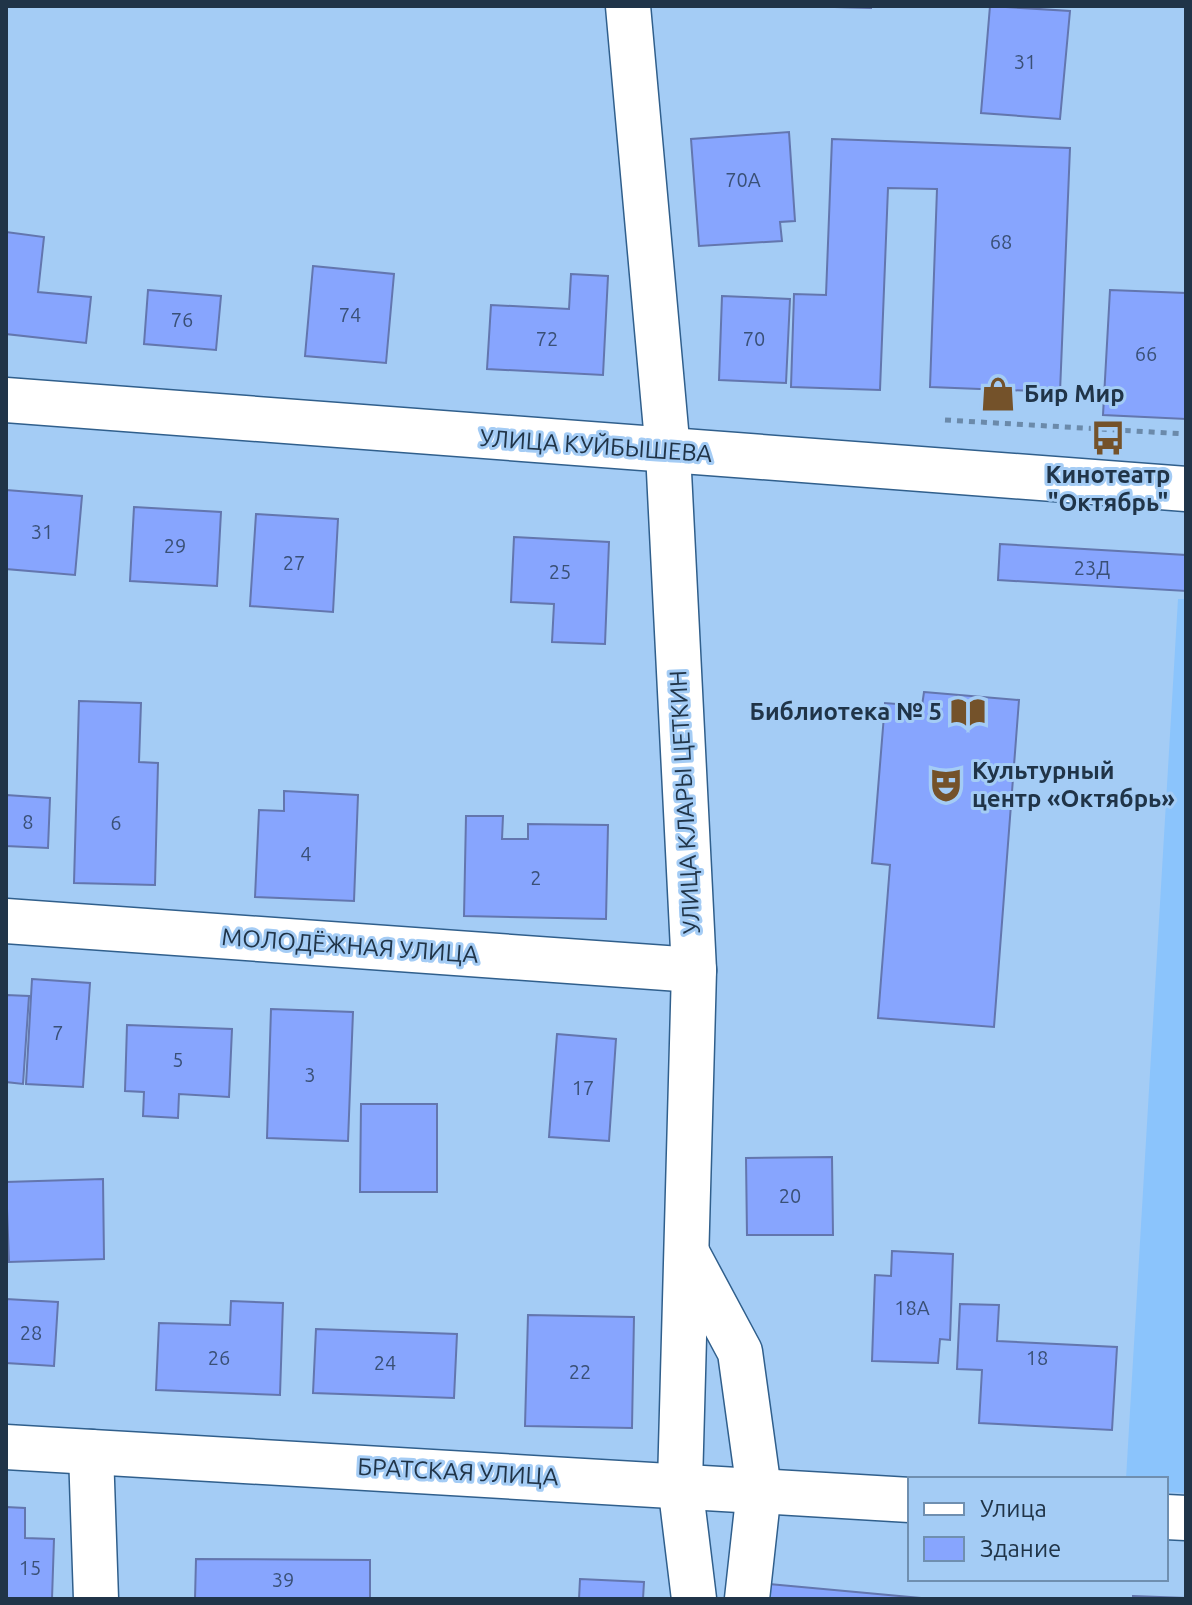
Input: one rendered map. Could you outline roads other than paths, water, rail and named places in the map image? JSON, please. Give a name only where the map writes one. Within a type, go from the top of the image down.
[{"type":"street","name":"УЛИЦА КЛАРЫ ЦЕТКИН","points":[[628,6],[668,452],[694,970],[680,1484],[694,1599]]},
{"type":"street","name":"УЛИЦА КУЙБЫШЕВА","points":[[6,400],[1186,489]]},
{"type":"street","name":"МОЛОДЁЖНАЯ УЛИЦА","points":[[6,921],[694,970]]},
{"type":"street","points":[[687,1252],[740,1352],[759,1490],[747,1599]]},
{"type":"street","name":"БРАТСКАЯ УЛИЦА","points":[[6,1447],[680,1484],[908,1500]]},
{"type":"street","points":[[91,1452],[96,1599]]},
{"type":"place","name":"Бир Мир","points":[[998,394]]},
{"type":"place","name":"Кинотеатр \"Октябрь\"","points":[[1108,438]]},
{"type":"place","name":"Библиотека № 5","points":[[968,712]]},
{"type":"place","name":"Культурный центр «Октябрь»","points":[[946,785]]}]
